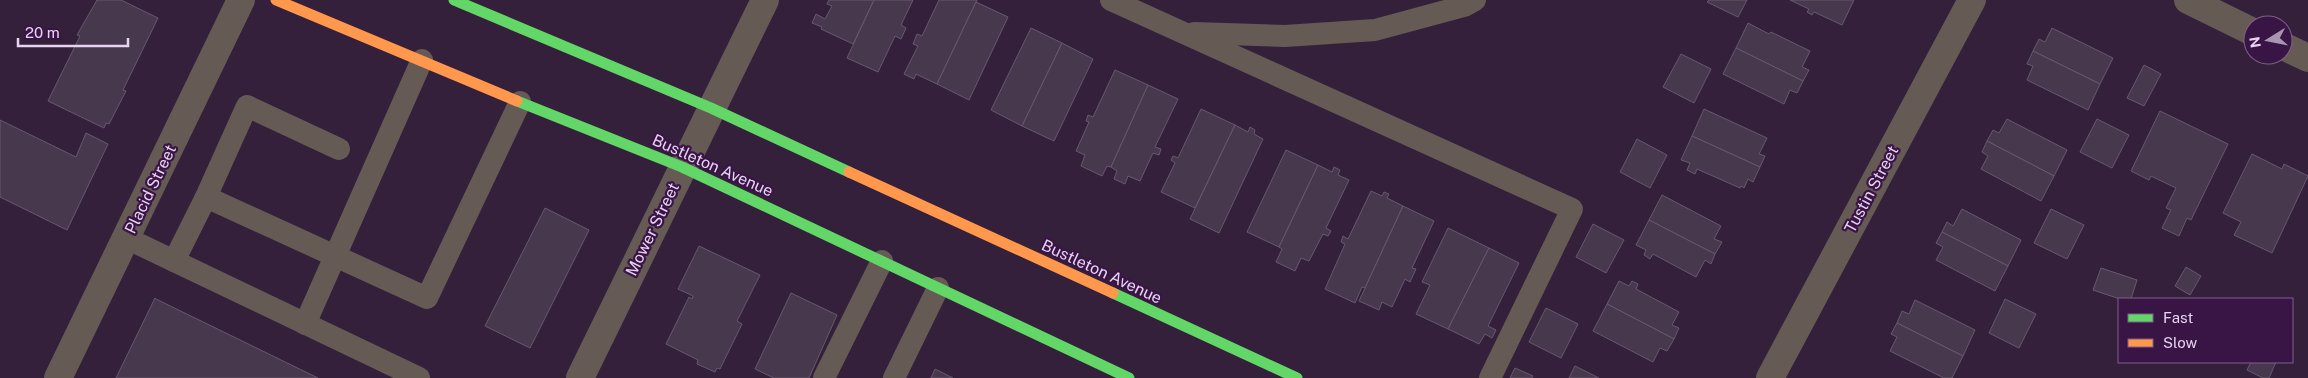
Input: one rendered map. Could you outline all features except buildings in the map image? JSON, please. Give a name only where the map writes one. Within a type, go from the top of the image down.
[{"type":"main road","name":"Bustleton Avenue","points":[[276,0],[520,102],[682,167],[1119,376]]},
{"type":"main road","name":"Bustleton Avenue","points":[[454,0],[711,108],[1297,378]]},
{"type":"street","name":"Placid Street","points":[[58,378],[241,0]]},
{"type":"street","name":"Mower Street","points":[[580,378],[765,0]]},
{"type":"street","name":"Tustin Street","points":[[1770,378],[1972,0]]},
{"type":"street","points":[[2188,0],[2243,27]]},
{"type":"street","points":[[2293,51],[2308,58]]},
{"type":"lane","points":[[1111,0],[1572,209],[1490,378]]},
{"type":"lane","points":[[1183,32],[1285,36],[1375,30],[1464,6],[1475,0]]},
{"type":"lane","points":[[305,324],[422,60]]},
{"type":"lane","points":[[206,197],[427,298],[520,102]]},
{"type":"lane","points":[[174,261],[206,197],[247,106],[339,149]]},
{"type":"lane","points":[[126,238],[419,378]]},
{"type":"lane","points":[[824,378],[882,261]]},
{"type":"lane","points":[[894,378],[938,288]]},
{"type":"traffic: fast","points":[[454,0],[711,108],[849,172]]},
{"type":"traffic: fast","points":[[517,101],[682,167],[1129,378]]},
{"type":"traffic: fast","points":[[1113,293],[1297,378]]},
{"type":"traffic: slow","points":[[276,0],[517,101]]},
{"type":"traffic: slow","points":[[849,172],[1113,293]]}]
